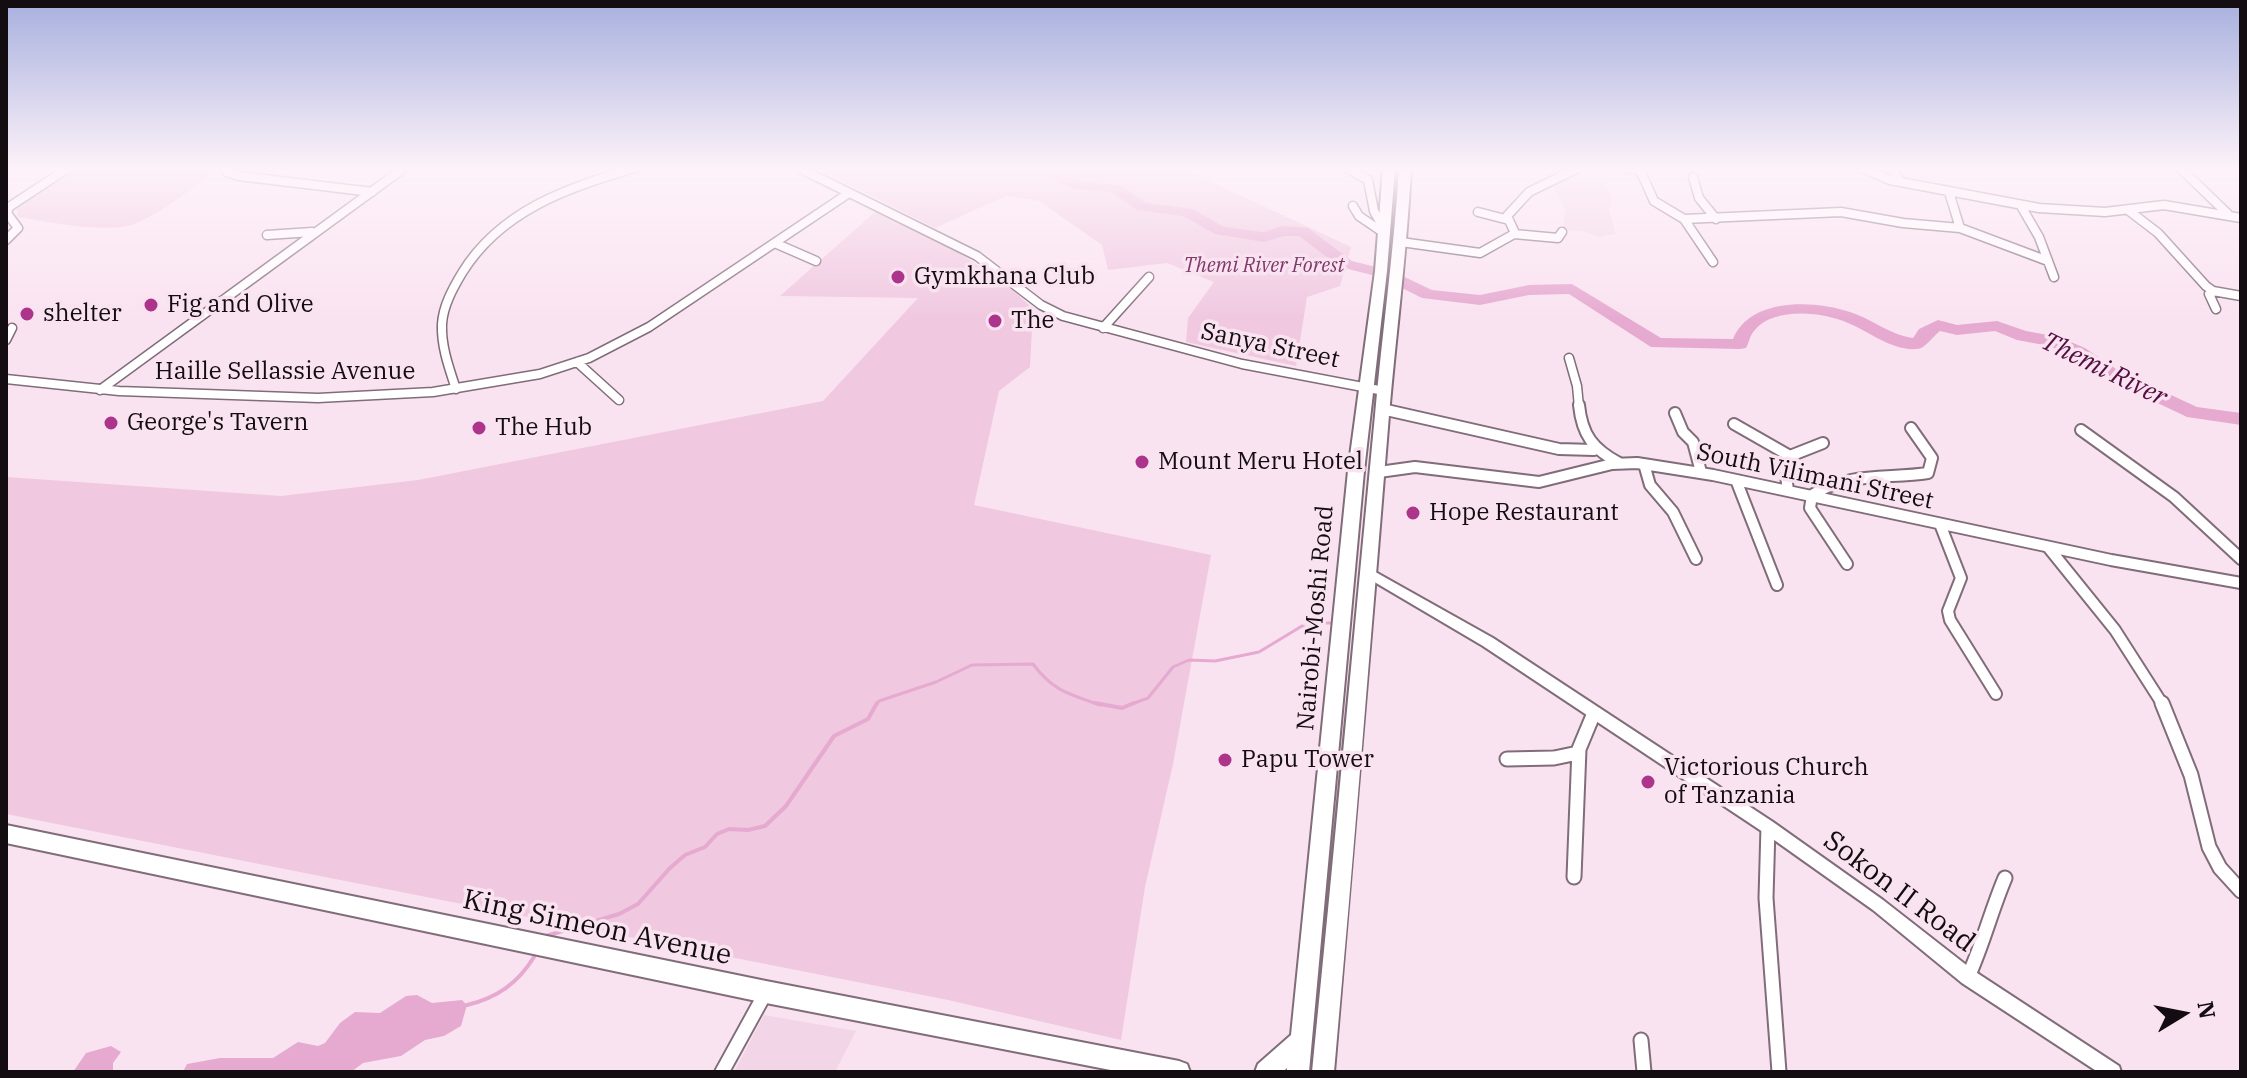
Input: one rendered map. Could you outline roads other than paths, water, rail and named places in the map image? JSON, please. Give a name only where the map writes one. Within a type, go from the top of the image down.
[{"type":"main road","name":"Nairobi-Moshi Road","points":[[1298,1072],[1377,395],[1387,280],[1385,218]]},
{"type":"main road","name":"Nairobi-Moshi Road","points":[[1387,280],[1401,242],[1402,218]]},
{"type":"main road","name":"Nairobi-Moshi Road","points":[[1323,1072],[1379,472],[1377,395]]},
{"type":"main road","name":"King Simeon Avenue","points":[[6,834],[766,992],[1179,1072]]},
{"type":"main road","points":[[1266,1072],[1301,1040]]},
{"type":"street","points":[[6,240],[18,228],[11,218]]},
{"type":"street","points":[[100,390],[334,218]]},
{"type":"street","points":[[456,389],[441,328],[450,296],[466,263],[513,218]]},
{"type":"street","name":"Haille Sellassie Avenue","points":[[6,379],[100,390],[204,396],[317,397],[456,389],[577,362],[638,333],[813,218]]},
{"type":"street","name":"Sanya Street","points":[[900,218],[977,256],[1041,305],[1063,316],[1267,370],[1377,395],[1559,449],[1594,450]]},
{"type":"street","points":[[1363,218],[1384,231]]},
{"type":"street","points":[[1375,218],[1384,231]]},
{"type":"street","points":[[1502,218],[1509,220],[1515,233]]},
{"type":"street","points":[[1684,219],[1728,218]]},
{"type":"street","points":[[1877,218],[1960,228],[2048,261]]},
{"type":"street","points":[[1957,218],[1960,228]]},
{"type":"street","points":[[2027,218],[2054,277]]},
{"type":"street","points":[[2139,218],[2158,233],[2213,291],[2241,296]]},
{"type":"street","points":[[1684,219],[1713,262]]},
{"type":"street","points":[[267,235],[314,232]]},
{"type":"street","points":[[1401,242],[1480,253],[1503,237],[1515,233],[1551,239],[1558,238],[1562,232]]},
{"type":"street","points":[[777,244],[816,261]]},
{"type":"street","points":[[1103,328],[1149,277]]},
{"type":"street","points":[[2213,291],[2209,294],[2216,309]]},
{"type":"street","points":[[6,340],[12,328]]},
{"type":"street","points":[[1569,358],[1578,386],[1580,422],[1594,450],[1619,463]]},
{"type":"street","points":[[577,362],[597,374],[607,391],[619,400]]},
{"type":"street","points":[[1675,413],[1683,432],[1693,442],[1701,472]]},
{"type":"street","points":[[1734,424],[1790,456]]},
{"type":"street","points":[[1847,564],[1810,508],[1812,495],[1836,481],[1851,477],[1928,473],[1932,458],[1911,428]]},
{"type":"street","points":[[2081,430],[2174,497],[2241,559]]},
{"type":"street","points":[[1788,490],[1783,468],[1790,456],[1823,443]]},
{"type":"street","name":"South Vilimani Street","points":[[1379,472],[1415,467],[1539,482],[1619,463],[1644,464],[1701,472],[2240,586]]},
{"type":"street","points":[[1644,464],[1650,485],[1673,512],[1696,559]]},
{"type":"street","points":[[1736,480],[1777,585]]},
{"type":"street","points":[[1940,524],[1961,578],[1948,611],[1950,620],[1996,694]]},
{"type":"street","points":[[2048,547],[2115,630],[2166,710],[2191,775],[2209,847],[2220,868],[2241,891]]},
{"type":"street","name":"Sokon II Road","points":[[1370,574],[1488,642],[1768,827],[1878,905],[1968,977],[2113,1072]]},
{"type":"street","points":[[1574,877],[1578,753],[1580,739],[1594,713]]},
{"type":"street","points":[[1507,759],[1554,758],[1578,753]]},
{"type":"street","points":[[1768,827],[1766,898],[1779,1072]]},
{"type":"street","points":[[1968,977],[1986,938],[1992,908],[2005,878]]},
{"type":"street","points":[[722,1072],[766,992]]},
{"type":"street","points":[[1641,1040],[1644,1072]]},
{"type":"waterway","name":"Themi River","points":[[1198,218],[1220,231],[1264,237],[1283,231],[1303,231],[1346,264],[1386,274],[1428,295],[1480,300],[1529,290],[1572,289],[1657,343],[1740,344],[1747,329],[1758,320],[1770,314],[1799,310],[1843,315],[1890,338],[1917,344],[1925,333],[1938,325],[1957,330],[1997,326],[2023,336],[2053,341],[2079,352],[2113,375],[2193,413],[2241,419]]},
{"type":"waterway","points":[[1131,704],[1148,698],[1173,667],[1189,660],[1215,661],[1259,652],[1302,626],[1309,629],[1319,623],[1330,623]]},
{"type":"waterway","points":[[876,705],[879,701],[936,682],[972,665],[1033,664],[1055,686],[1100,705]]},
{"type":"waterway","points":[[546,936],[619,914],[638,904],[670,868],[685,855],[705,847],[717,834],[729,829],[748,830],[765,826],[786,806],[834,736],[868,719],[877,703]]},
{"type":"waterway","points":[[1095,703],[1122,708],[1131,704]]},
{"type":"waterway","points":[[467,1005],[506,988],[534,957]]},
{"type":"place","name":"Gymkhana Club","points":[[898,277]]},
{"type":"place","name":"Fig and Olive","points":[[151,305]]},
{"type":"place","name":"shelter","points":[[27,314]]},
{"type":"place","name":"The","points":[[995,321]]},
{"type":"place","name":"George's Tavern","points":[[111,423]]},
{"type":"place","name":"The Hub","points":[[479,428]]},
{"type":"place","name":"Mount Meru Hotel","points":[[1142,462]]},
{"type":"place","name":"Hope Restaurant","points":[[1413,513]]},
{"type":"place","name":"Papu Tower","points":[[1225,760]]},
{"type":"place","name":"Victorious Church of Tanzania","points":[[1648,782]]},
{"type":"park label","name":"Themi River Forest","points":[[1264,266]]}]
